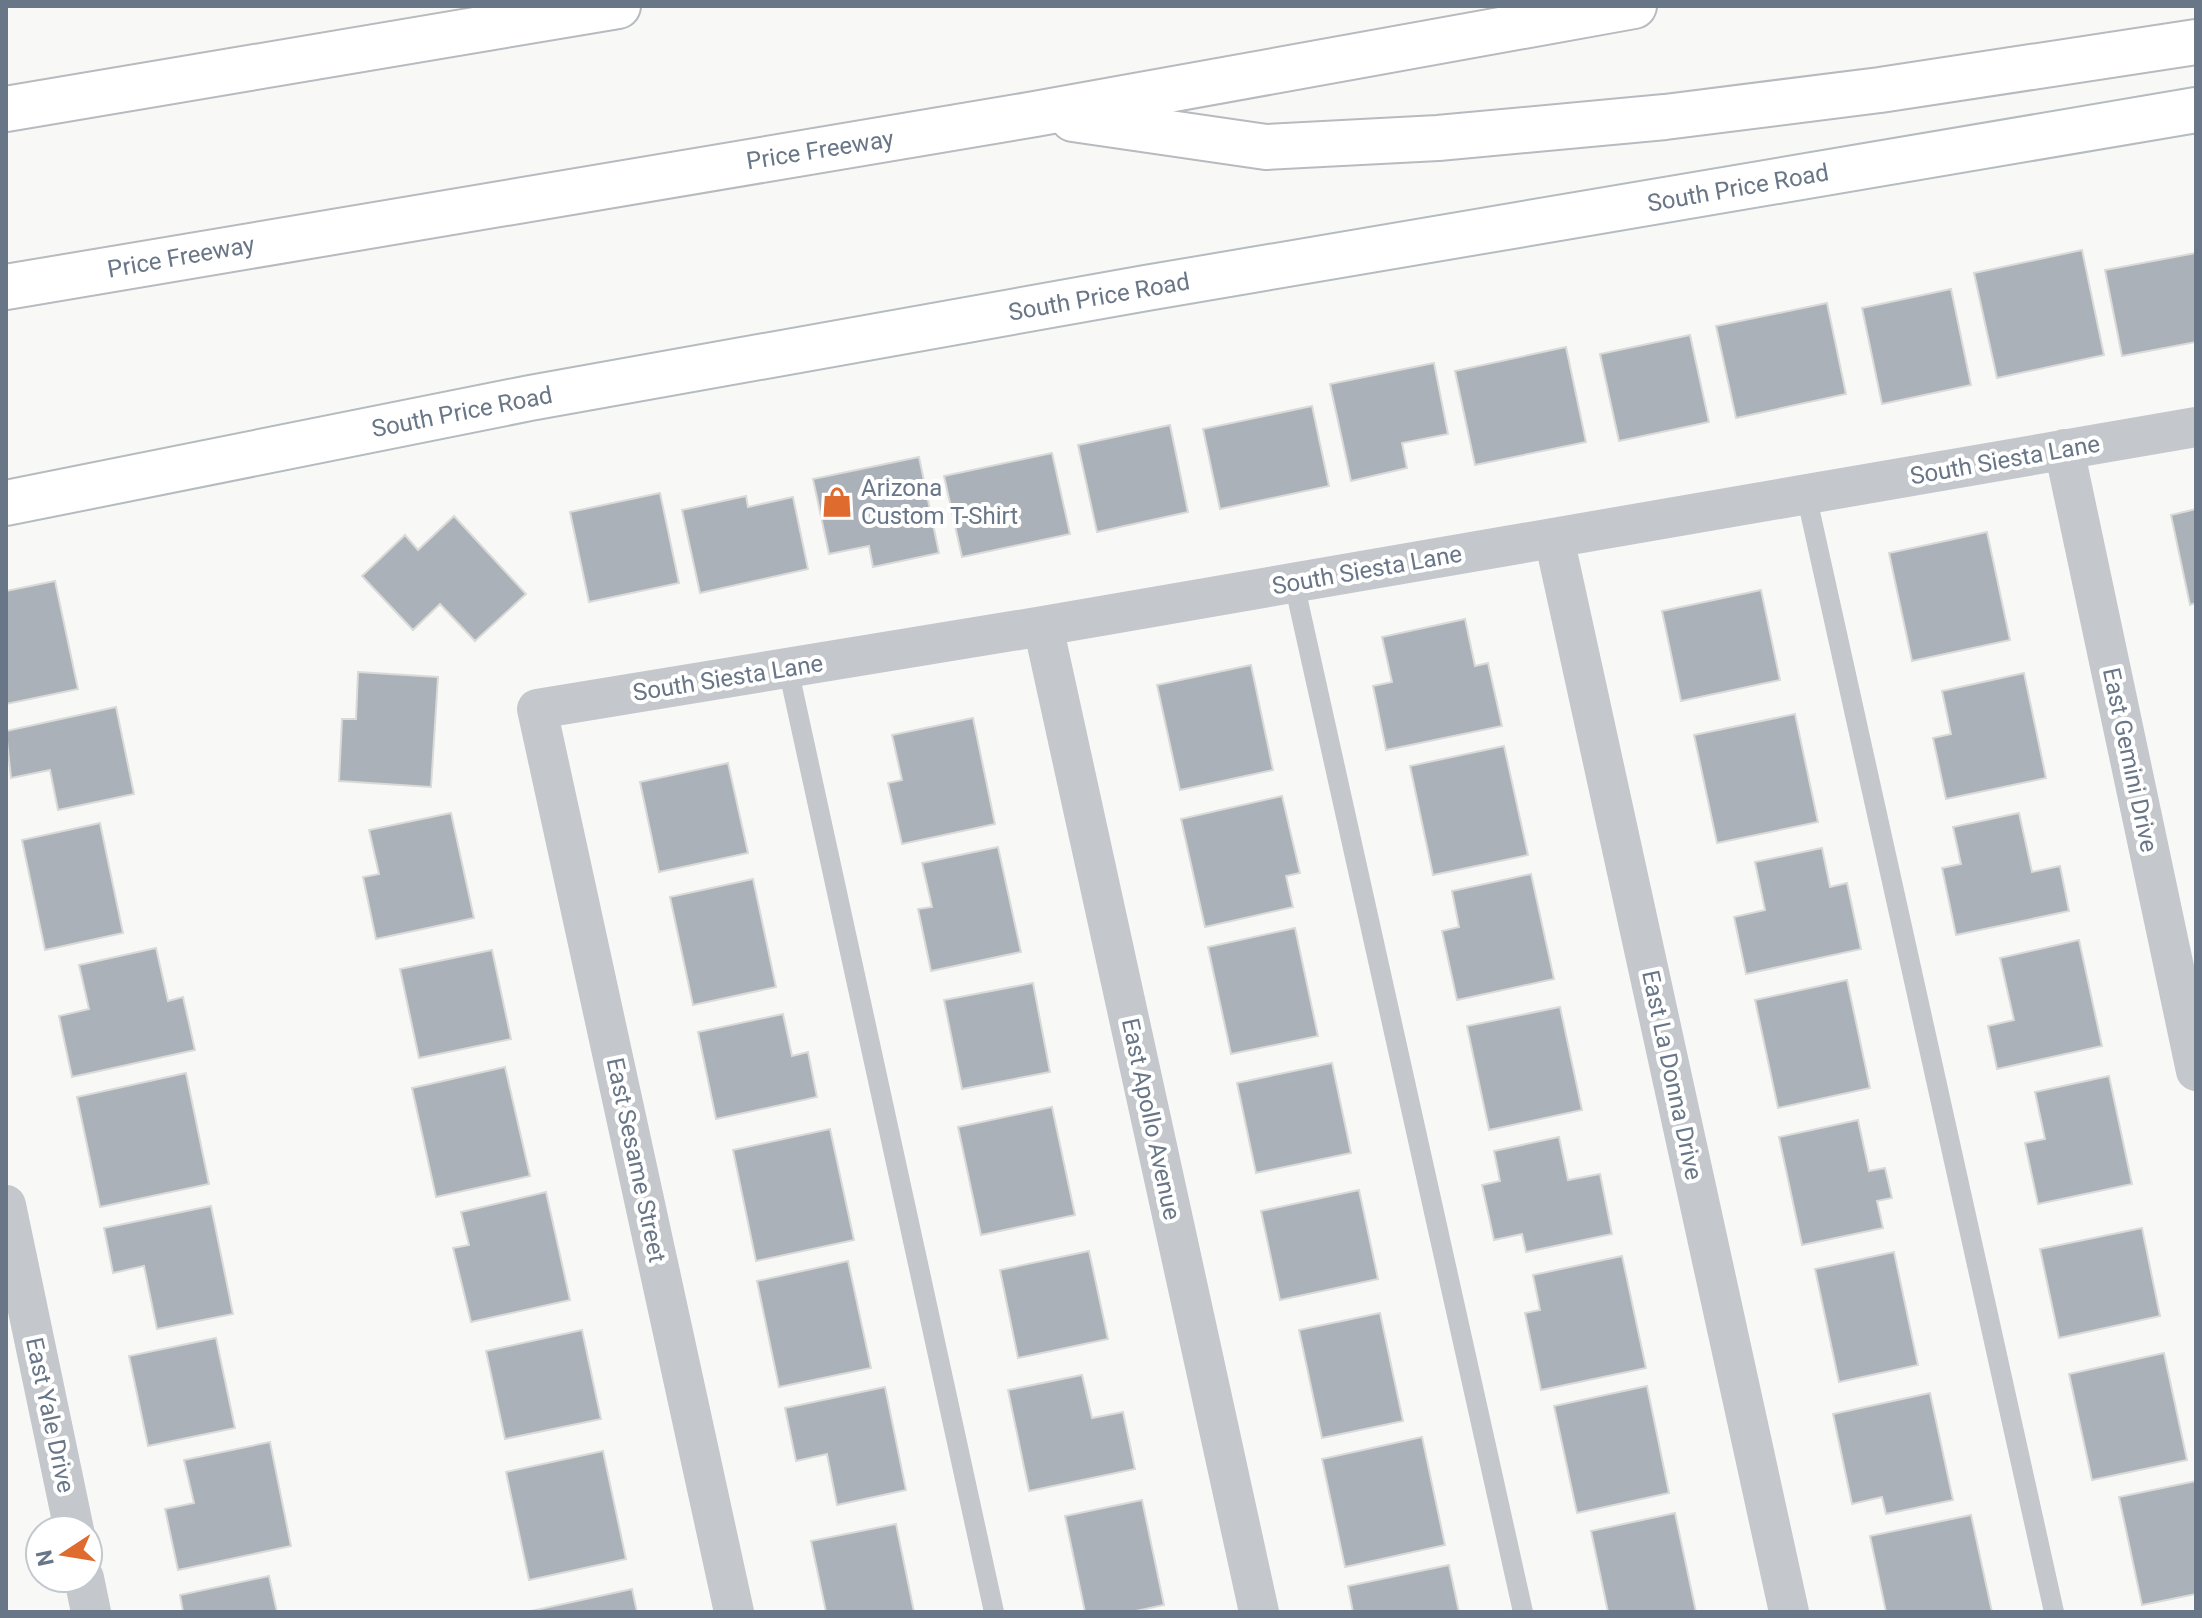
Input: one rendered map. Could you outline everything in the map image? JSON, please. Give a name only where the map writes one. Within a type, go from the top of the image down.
[{"type":"main road","points":[[6,109],[618,6]]},
{"type":"main road","name":"Price Freeway","points":[[6,287],[1035,114],[1634,6]]},
{"type":"main road","points":[[1035,114],[1266,147],[1438,138],[1665,117],[1865,92],[2196,42]]},
{"type":"main road","name":"South Price Road","points":[[6,503],[147,472],[500,404],[1115,293],[2196,110]]},
{"type":"street","name":"South Siesta Lane","points":[[537,709],[1043,626],[2196,427]]},
{"type":"street","name":"East Gemini Drive","points":[[2064,449],[2196,1071]]},
{"type":"street","name":"East La Donna Drive","points":[[1554,538],[1789,1612]]},
{"type":"street","name":"East Apollo Avenue","points":[[1043,626],[1259,1612]]},
{"type":"street","name":"East Sesame Street","points":[[537,709],[734,1612]]},
{"type":"street","name":"East Yale Drive","points":[[6,1205],[71,1514]]},
{"type":"lane","points":[[1806,494],[2054,1612]]},
{"type":"lane","points":[[1294,583],[1523,1612]]},
{"type":"lane","points":[[788,668],[994,1612]]},
{"type":"building","points":[[2082,250],[2104,355],[1997,378],[1974,273]]},
{"type":"building","points":[[2196,253],[2196,342],[2122,356],[2105,270]]},
{"type":"building","points":[[1951,289],[1971,385],[1882,404],[1862,308]]},
{"type":"building","points":[[1827,303],[1846,394],[1736,418],[1716,326]]},
{"type":"building","points":[[1690,335],[1709,422],[1619,441],[1600,354]]},
{"type":"building","points":[[1566,347],[1586,442],[1475,465],[1455,371]]},
{"type":"building","points":[[1434,363],[1448,434],[1402,443],[1407,468],[1351,481],[1330,384]]},
{"type":"building","points":[[1312,406],[1329,486],[1220,509],[1203,429]]},
{"type":"building","points":[[1170,425],[1188,512],[1097,532],[1078,445]]},
{"type":"building","points":[[1052,453],[1070,534],[962,557],[944,476]]},
{"type":"building","points":[[919,457],[939,553],[873,567],[869,546],[829,554],[813,479]]},
{"type":"building","points":[[660,493],[679,583],[589,602],[570,512]]},
{"type":"building","points":[[746,496],[748,507],[793,497],[808,569],[700,593],[682,510]]},
{"type":"building","points":[[2196,509],[2196,603],[2190,605],[2171,515]]},
{"type":"building","points":[[454,516],[526,594],[475,641],[440,604],[413,630],[362,576],[405,535],[418,550]]},
{"type":"building","points":[[1987,532],[2010,640],[1912,661],[1889,553]]},
{"type":"building","points":[[55,581],[78,689],[6,704],[6,591]]},
{"type":"building","points":[[1761,590],[1780,680],[1681,701],[1662,611]]},
{"type":"building","points":[[1465,619],[1475,666],[1488,663],[1502,726],[1386,750],[1373,686],[1392,682],[1382,637]]},
{"type":"building","points":[[1251,665],[1273,770],[1180,790],[1157,685]]},
{"type":"building","points":[[358,672],[438,677],[431,787],[339,781],[342,719],[356,719]]},
{"type":"building","points":[[2024,673],[2046,778],[1946,799],[1933,738],[1951,734],[1942,691]]},
{"type":"building","points":[[116,707],[134,794],[58,810],[50,770],[11,778],[6,731]]},
{"type":"building","points":[[1795,714],[1818,822],[1717,843],[1694,735]]},
{"type":"building","points":[[973,718],[995,824],[902,844],[888,783],[902,780],[892,735]]},
{"type":"building","points":[[1504,746],[1528,855],[1433,875],[1410,766]]},
{"type":"building","points":[[728,763],[748,853],[659,872],[640,782]]},
{"type":"building","points":[[1282,796],[1300,873],[1286,876],[1293,907],[1205,927],[1181,819]]},
{"type":"building","points":[[451,813],[474,918],[376,939],[363,877],[379,874],[369,830]]},
{"type":"building","points":[[2019,813],[2032,872],[2060,866],[2069,911],[1956,935],[1942,868],[1961,864],[1953,827]]},
{"type":"building","points":[[100,823],[123,933],[45,950],[22,840]]},
{"type":"building","points":[[998,847],[1021,952],[931,971],[918,909],[932,907],[922,863]]},
{"type":"building","points":[[1822,848],[1830,887],[1847,883],[1861,949],[1746,974],[1734,917],[1765,910],[1755,862]]},
{"type":"building","points":[[1531,874],[1554,979],[1457,1000],[1442,931],[1459,927],[1452,891]]},
{"type":"building","points":[[753,879],[776,987],[693,1005],[670,897]]},
{"type":"building","points":[[1295,928],[1318,1036],[1231,1054],[1208,947]]},
{"type":"building","points":[[2079,940],[2102,1046],[1997,1069],[1988,1026],[2014,1020],[2000,958]]},
{"type":"building","points":[[156,948],[168,1001],[183,997],[195,1050],[72,1077],[59,1016],[89,1009],[79,965]]},
{"type":"building","points":[[492,950],[511,1039],[419,1058],[400,969]]},
{"type":"building","points":[[1847,980],[1870,1088],[1778,1108],[1755,1000]]},
{"type":"building","points":[[1033,983],[1050,1072],[962,1089],[944,1000]]},
{"type":"building","points":[[1560,1007],[1582,1110],[1489,1130],[1467,1026]]},
{"type":"building","points":[[783,1014],[792,1056],[808,1052],[817,1097],[716,1119],[698,1032]]},
{"type":"building","points":[[1332,1063],[1351,1153],[1256,1173],[1237,1083]]},
{"type":"building","points":[[505,1067],[530,1176],[436,1197],[412,1088]]},
{"type":"building","points":[[186,1073],[209,1184],[100,1207],[77,1097]]},
{"type":"building","points":[[2109,1076],[2132,1184],[2038,1204],[2025,1143],[2045,1139],[2035,1092]]},
{"type":"building","points":[[1052,1107],[1075,1215],[981,1235],[958,1127]]},
{"type":"building","points":[[1858,1120],[1869,1171],[1885,1168],[1892,1198],[1877,1201],[1883,1228],[1802,1245],[1779,1137]]},
{"type":"building","points":[[830,1129],[854,1240],[756,1261],[733,1150]]},
{"type":"building","points":[[1559,1137],[1568,1180],[1600,1174],[1612,1234],[1526,1252],[1522,1234],[1494,1240],[1482,1185],[1500,1181],[1494,1151]]},
{"type":"building","points":[[1359,1190],[1378,1279],[1280,1300],[1261,1211]]},
{"type":"building","points":[[546,1192],[570,1300],[471,1322],[453,1248],[469,1245],[461,1212]]},
{"type":"building","points":[[211,1206],[233,1314],[157,1329],[144,1266],[113,1273],[104,1228]]},
{"type":"building","points":[[2142,1228],[2160,1316],[2059,1338],[2040,1249]]},
{"type":"building","points":[[1089,1251],[1108,1339],[1018,1358],[1000,1270]]},
{"type":"building","points":[[1894,1252],[1918,1365],[1839,1382],[1815,1269]]},
{"type":"building","points":[[1622,1256],[1646,1368],[1541,1390],[1525,1313],[1540,1310],[1533,1275]]},
{"type":"building","points":[[848,1261],[871,1368],[779,1387],[757,1281]]},
{"type":"building","points":[[1380,1313],[1403,1421],[1322,1438],[1299,1330]]},
{"type":"building","points":[[582,1330],[601,1419],[505,1439],[486,1351]]},
{"type":"building","points":[[216,1338],[235,1428],[148,1446],[129,1356]]},
{"type":"building","points":[[2164,1353],[2187,1460],[2092,1480],[2069,1374]]},
{"type":"building","points":[[1082,1375],[1092,1418],[1123,1412],[1135,1469],[1029,1491],[1008,1390]]},
{"type":"building","points":[[1647,1386],[1669,1493],[1577,1513],[1554,1406]]},
{"type":"building","points":[[885,1387],[906,1490],[837,1505],[827,1454],[796,1461],[785,1408]]},
{"type":"building","points":[[1930,1393],[1953,1500],[1886,1514],[1882,1497],[1852,1504],[1833,1414]]},
{"type":"building","points":[[1422,1437],[1445,1545],[1345,1567],[1322,1459]]},
{"type":"building","points":[[270,1442],[291,1546],[178,1570],[165,1509],[194,1503],[184,1460]]},
{"type":"building","points":[[603,1451],[626,1559],[529,1580],[506,1472]]},
{"type":"building","points":[[2196,1481],[2196,1594],[2142,1605],[2119,1497]]},
{"type":"building","points":[[1142,1500],[1164,1605],[1131,1612],[1085,1612],[1065,1516]]},
{"type":"building","points":[[1675,1513],[1696,1612],[1608,1612],[1591,1531]]},
{"type":"building","points":[[1971,1515],[1992,1612],[1886,1612],[1870,1536]]},
{"type":"building","points":[[896,1524],[914,1612],[826,1612],[811,1541]]},
{"type":"building","points":[[1449,1565],[1459,1612],[1353,1612],[1348,1586]]},
{"type":"building","points":[[269,1576],[277,1612],[183,1612],[180,1595]]},
{"type":"building","points":[[632,1589],[637,1612],[531,1612],[531,1611]]},
{"type":"place","name":"Arizona Custom T-Shirt","points":[[837,502]]}]
